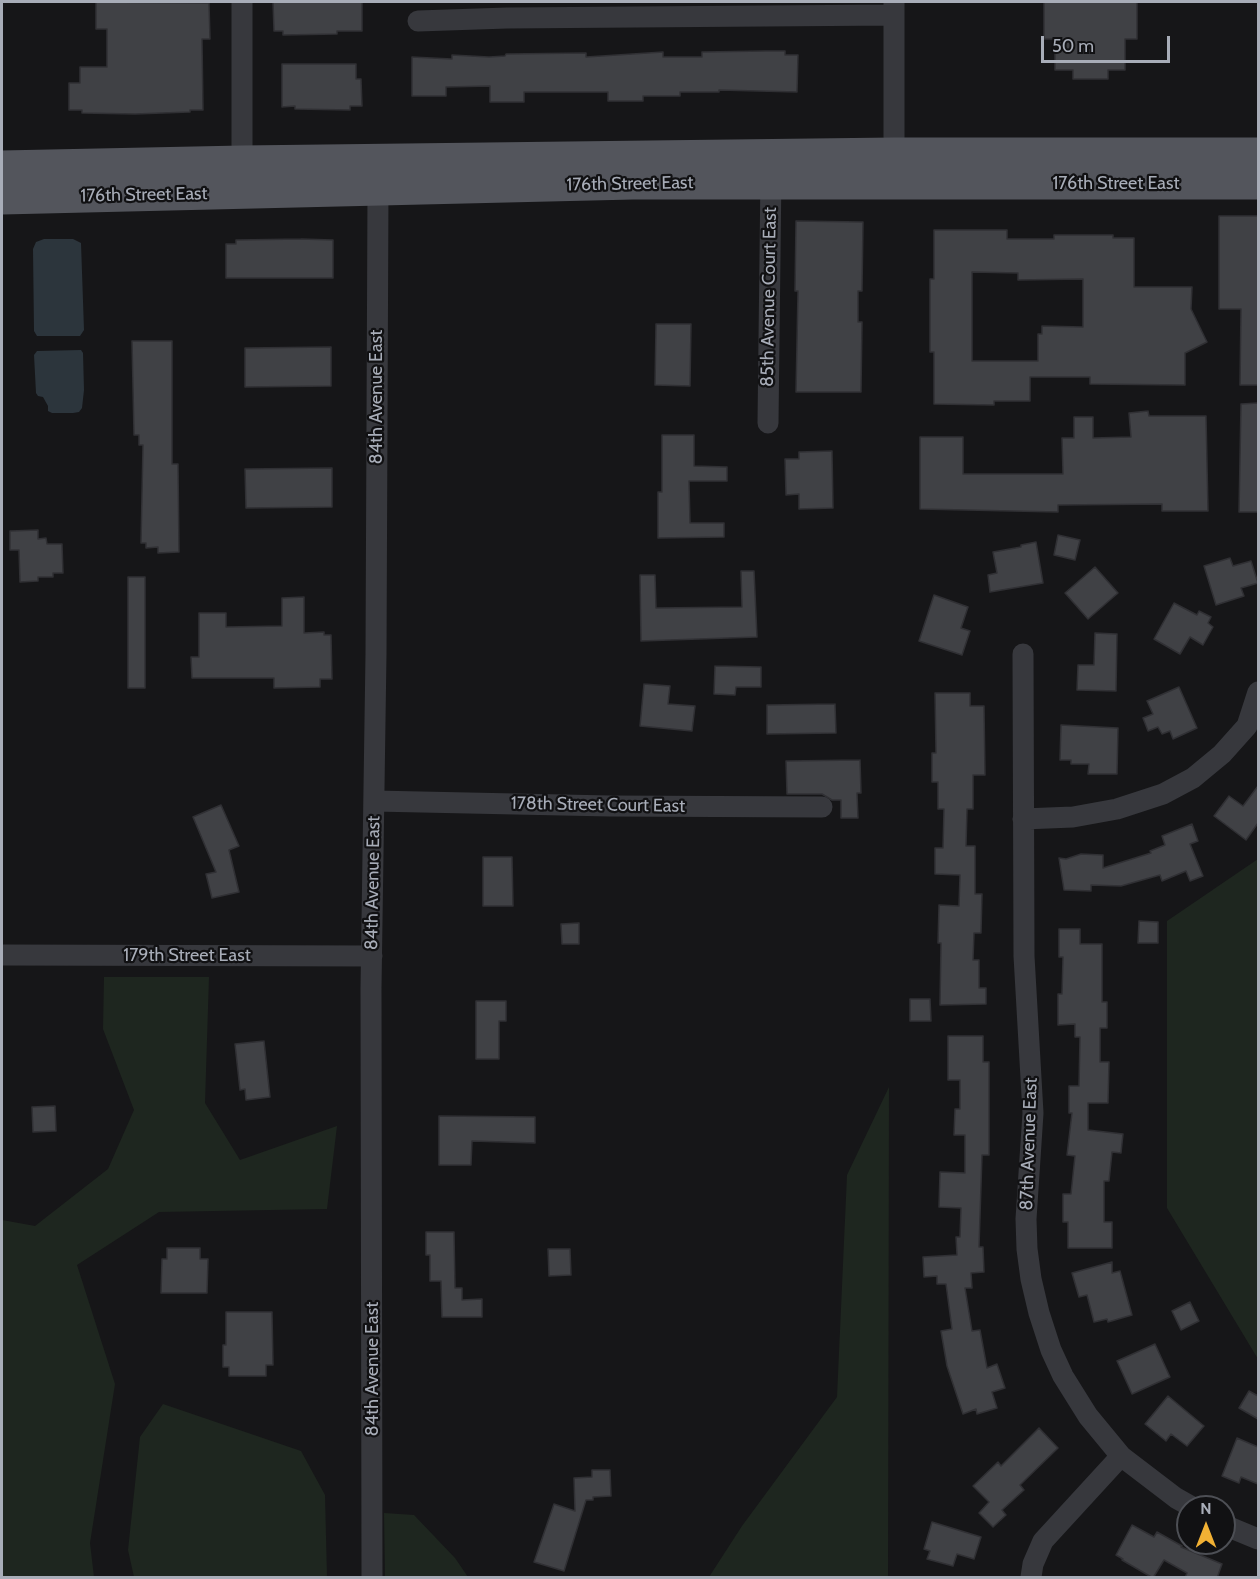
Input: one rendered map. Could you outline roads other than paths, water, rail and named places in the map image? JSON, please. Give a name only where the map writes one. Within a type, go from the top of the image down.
[{"type":"main road","name":"176th Street East","points":[[2,167],[894,154],[1258,154]]},
{"type":"main road","points":[[771,178],[882,168],[894,154]]},
{"type":"main road","points":[[2,180],[211,176],[233,170],[242,162]]},
{"type":"main road","name":"176th Street East","points":[[2,198],[771,178],[1258,183]]},
{"type":"street","points":[[242,2],[242,162]]},
{"type":"street","points":[[418,21],[507,10],[894,8],[894,154]]},
{"type":"street","name":"85th Avenue Court East","points":[[768,423],[771,178]]},
{"type":"street","name":"84th Avenue East","points":[[372,1578],[372,956],[378,189]]},
{"type":"street","name":"87th Avenue East","points":[[1023,654],[1026,1016],[1033,1113],[1026,1219],[1027,1249],[1032,1279],[1039,1313],[1051,1350],[1063,1376],[1088,1416],[1121,1456],[1176,1497]]},
{"type":"street","points":[[1023,819],[1073,817],[1117,809],[1163,794],[1193,778],[1222,754],[1247,726],[1258,693]]},
{"type":"street","name":"178th Street Court East","points":[[374,801],[610,806],[822,807]]},
{"type":"street","name":"179th Street East","points":[[2,955],[372,956]]},
{"type":"street","points":[[1030,1577],[1036,1554],[1043,1541],[1121,1456]]},
{"type":"street","points":[[1236,1530],[1258,1539]]}]
